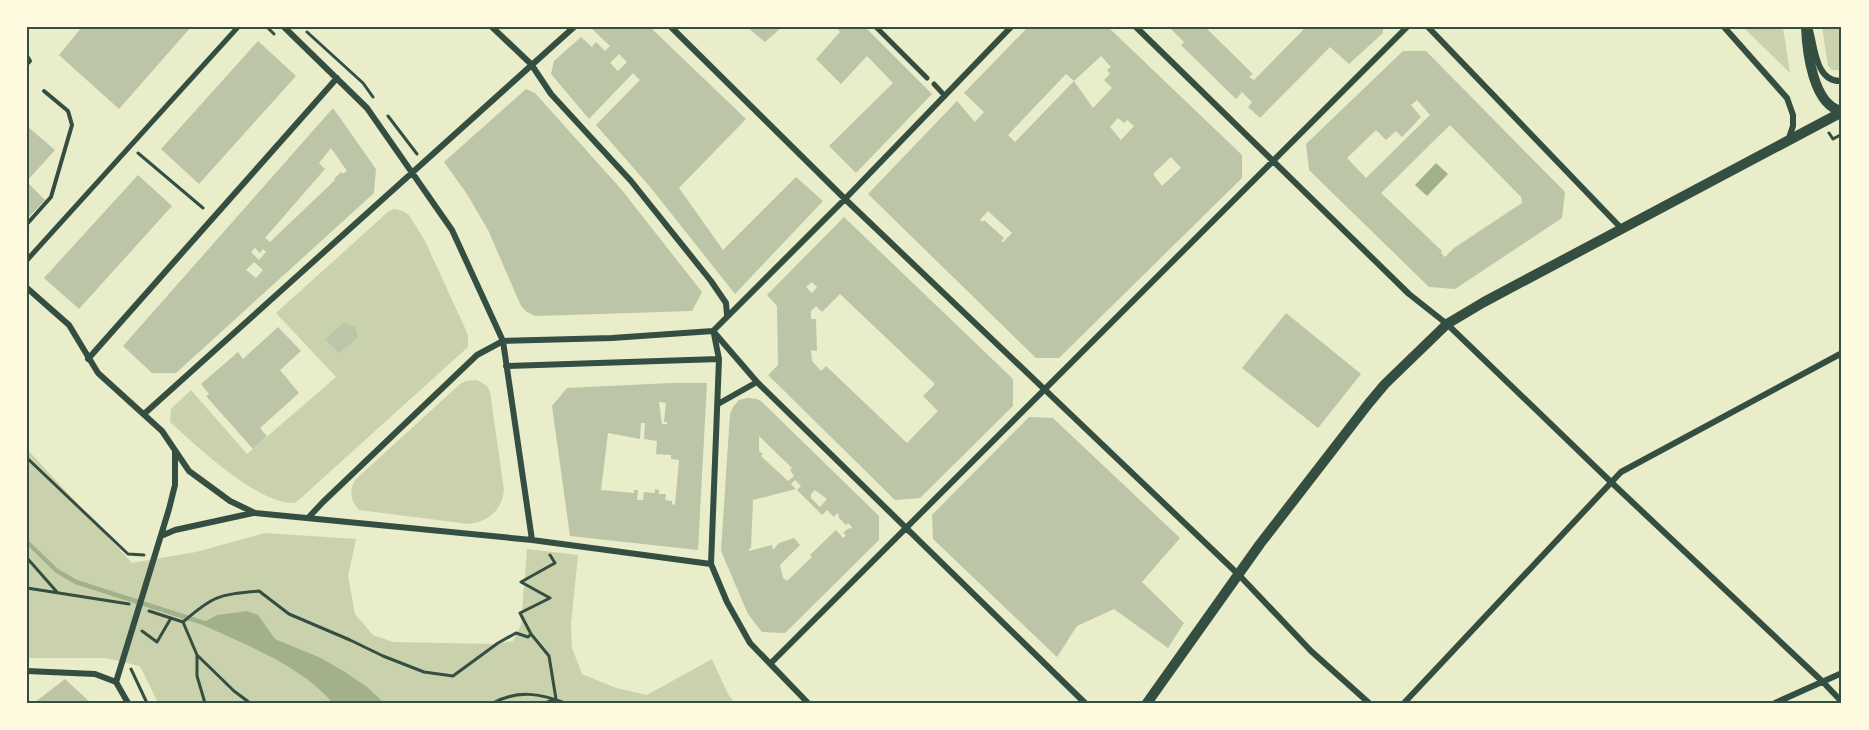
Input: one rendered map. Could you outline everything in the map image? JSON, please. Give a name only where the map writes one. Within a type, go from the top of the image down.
[{"type":"street","points":[[27,260],[238,27]]},
{"type":"street","points":[[284,27],[367,108],[452,230],[503,341],[532,540]]},
{"type":"street","points":[[492,27],[531,64],[551,94],[631,181],[711,281],[726,303],[727,315]]},
{"type":"street","points":[[144,414],[574,27]]},
{"type":"street","points":[[672,27],[845,199],[1239,575],[1311,651],[1369,703]]},
{"type":"street","points":[[876,27],[927,78]]},
{"type":"street","points":[[308,519],[477,355],[503,341],[612,338],[713,331],[845,199],[1011,27]]},
{"type":"street","points":[[1136,27],[1409,294],[1447,324],[1842,702]]},
{"type":"street","points":[[770,664],[1407,27]]},
{"type":"street","points":[[1428,27],[1622,229]]},
{"type":"street","points":[[1724,27],[1787,98],[1793,116],[1793,126],[1784,144]]},
{"type":"street","points":[[1808,27],[1812,71],[1819,89],[1828,106],[1842,112]]},
{"type":"street","points":[[1808,27],[1817,62],[1822,72],[1830,79],[1842,81]]},
{"type":"street","points":[[88,359],[337,78]]},
{"type":"street","points":[[934,84],[945,96]]},
{"type":"street","points":[[1147,703],[1266,535],[1380,390],[1447,324],[1484,302],[1842,112]]},
{"type":"street","points":[[27,288],[69,326],[88,359],[105,380],[162,431],[189,471],[230,501],[255,513]]},
{"type":"street","points":[[713,331],[719,359],[711,564],[726,602],[750,643],[808,703]]},
{"type":"street","points":[[713,331],[757,382],[1085,703]]},
{"type":"street","points":[[1404,703],[1621,472],[1842,352]]},
{"type":"street","points":[[506,366],[719,359]]},
{"type":"street","points":[[718,404],[757,382]]},
{"type":"street","points":[[116,682],[127,660],[175,485],[176,452]]},
{"type":"street","points":[[161,536],[184,528],[255,513],[532,540],[711,564]]},
{"type":"street","points":[[27,671],[95,674],[116,682],[128,703]]},
{"type":"street","points":[[1775,703],[1842,673]]},
{"type":"lane","points":[[27,56],[30,61],[27,64]]},
{"type":"lane","points":[[27,224],[51,197],[72,125],[68,111],[44,91]]},
{"type":"path","points":[[267,27],[275,34]]},
{"type":"path","points":[[130,146],[203,208]]},
{"type":"path","points":[[27,458],[128,554],[144,555]]},
{"type":"path","points":[[550,555],[555,563],[521,582],[550,598],[520,613],[531,634],[549,656],[556,699]]},
{"type":"path","points":[[27,558],[57,592]]},
{"type":"path","points":[[27,588],[131,605]]},
{"type":"path","points":[[183,622],[208,600],[225,594],[259,591],[289,614],[382,656],[424,672],[453,676],[498,643],[516,633],[528,636],[531,634]]},
{"type":"path","points":[[141,608],[183,622],[197,655],[234,691],[250,703]]},
{"type":"path","points":[[142,631],[157,642],[171,618]]},
{"type":"path","points":[[197,655],[197,676],[205,703]]},
{"type":"path","points":[[127,660],[147,703]]},
{"type":"path","points":[[493,703],[508,695],[521,693],[556,699],[565,703]]},
{"type":"path","points":[[545,703],[556,699]]},
{"type":"shaded area","points":[[1743,27],[1783,27],[1790,73]]},
{"type":"shaded area","points":[[1822,27],[1842,27],[1842,70],[1832,70],[1828,66]]},
{"type":"shaded area","points":[[1436,163],[1448,174],[1427,196],[1415,185]]},
{"type":"shaded area","points":[[394,209],[409,215],[425,241],[465,328],[468,347],[295,503],[280,501],[264,495],[246,485],[212,459],[170,422],[171,409],[191,390],[247,454],[336,377],[276,313],[389,211]]},
{"type":"shaded area","points":[[477,380],[487,386],[490,392],[504,490],[497,509],[483,520],[469,524],[359,510],[351,496],[355,480],[460,384]]},
{"type":"shaded area","points":[[27,449],[132,563],[196,552],[265,533],[356,539],[348,576],[355,614],[373,635],[393,642],[495,644],[513,641],[521,625],[527,549],[578,555],[571,624],[572,648],[582,674],[616,688],[647,695],[712,659],[728,694],[735,703],[158,703],[140,666],[106,658],[27,658]]},
{"type":"shaded area","points":[[247,611],[258,615],[275,639],[321,658],[345,672],[367,687],[384,703],[333,703],[290,667],[202,623],[217,615]]},
{"type":"building","points":[[82,27],[191,27],[119,109],[59,55]]},
{"type":"building","points":[[650,27],[746,119],[679,188],[723,250],[796,177],[823,201],[735,294],[651,188],[596,125],[640,80],[633,73],[589,119],[551,74],[554,61],[581,37],[592,47],[596,42],[605,51],[610,46],[591,28]],"holes":[[[619,54],[627,62],[618,71],[610,63]]]},
{"type":"building","points":[[747,27],[782,27],[765,42]]},
{"type":"building","points":[[837,27],[865,27],[932,94],[856,173],[829,146],[893,83],[867,56],[841,84],[816,59],[840,32]]},
{"type":"building","points":[[1028,27],[1108,27],[1242,155],[1242,178],[1059,358],[1036,358],[868,194],[957,101],[975,122],[984,112],[964,93]],"holes":[[[1101,56],[1111,67],[1107,70],[1110,74],[1104,80],[1112,88],[1093,108],[1074,81]],[[1066,74],[1074,81],[1015,142],[1008,135]],[[1118,118],[1124,123],[1127,120],[1134,126],[1121,140],[1110,127]],[[1171,157],[1181,168],[1162,186],[1153,174]],[[988,211],[1012,233],[1003,242],[1001,241],[1004,238],[984,220],[983,222],[980,220]]]},
{"type":"building","points":[[1169,27],[1205,27],[1253,74],[1249,77],[1254,80],[1306,27],[1383,27],[1383,33],[1349,64],[1330,47],[1260,118],[1248,107],[1252,102],[1242,92],[1236,99],[1181,45],[1184,42]]},
{"type":"building","points":[[258,41],[296,76],[199,184],[161,149]]},
{"type":"building","points":[[1403,51],[1426,51],[1565,192],[1562,218],[1455,289],[1429,287],[1309,170],[1306,144]],"holes":[[[1417,100],[1430,115],[1366,178],[1347,158],[1376,130],[1386,140],[1396,131],[1402,137],[1421,117],[1411,105]],[[1450,125],[1521,197],[1522,203],[1454,248],[1445,257],[1442,251],[1381,193]]]},
{"type":"building","points":[[526,89],[535,93],[621,189],[702,292],[692,311],[535,316],[521,306],[488,230],[467,194],[444,162]]},
{"type":"building","points":[[333,108],[376,169],[374,193],[176,373],[152,373],[123,346]],"holes":[[[331,148],[347,171],[342,174],[341,172],[270,242],[265,238],[325,169],[319,163]],[[255,248],[260,253],[263,249],[266,252],[259,260],[251,252]],[[254,262],[263,270],[256,278],[246,270]]]},
{"type":"building","points":[[27,126],[55,150],[27,181]]},
{"type":"building","points":[[138,175],[172,206],[79,309],[44,278]]},
{"type":"building","points":[[27,182],[45,200],[27,219]]},
{"type":"building","points":[[844,217],[1013,379],[1013,406],[920,498],[895,500],[768,375],[778,365],[777,306],[767,295]],"holes":[[[812,282],[817,287],[812,293],[806,287]],[[840,294],[935,384],[923,396],[938,411],[907,443],[826,366],[821,371],[812,361],[811,350],[817,351],[816,319],[811,319],[811,311],[816,306],[822,312]]]},
{"type":"building","points":[[1286,313],[1361,374],[1318,428],[1242,368]]},
{"type":"building","points":[[344,323],[355,327],[358,337],[339,353],[325,339]]},
{"type":"building","points":[[278,327],[301,351],[280,370],[299,393],[260,428],[267,436],[253,449],[206,396],[209,394],[201,384],[238,352],[243,359]]},
{"type":"building","points":[[707,383],[698,550],[570,536],[552,406],[567,388]],"holes":[[[659,402],[666,403],[664,422],[667,424],[662,424]],[[641,423],[645,423],[644,439],[657,441],[656,454],[671,455],[671,459],[679,460],[675,505],[672,501],[665,500],[666,494],[659,494],[659,490],[655,489],[655,493],[644,492],[643,500],[637,500],[638,490],[634,490],[634,493],[601,490],[608,433],[640,439]]]},
{"type":"building","points":[[748,398],[762,402],[879,516],[879,540],[785,633],[762,632],[748,614],[721,551],[730,414],[739,400]],"holes":[[[759,436],[792,468],[790,470],[794,476],[788,481],[761,456],[763,454],[759,451]],[[795,480],[801,486],[797,490],[822,515],[827,510],[834,517],[837,513],[846,525],[848,523],[852,527],[843,533],[846,535],[843,538],[836,530],[787,581],[783,578],[780,565],[800,545],[794,538],[779,543],[773,550],[772,545],[749,551],[749,549],[751,548],[753,500],[796,489],[791,484]],[[815,490],[827,499],[820,507],[811,498]]]},
{"type":"building","points":[[1029,417],[1053,418],[1180,538],[1142,582],[1184,623],[1168,648],[1114,609],[1077,626],[1057,657],[933,539],[932,515]]},
{"type":"building","points":[[65,679],[91,703],[34,703]]},
{"type":"waterway","points":[[27,542],[57,571],[76,582],[207,624]]}]
